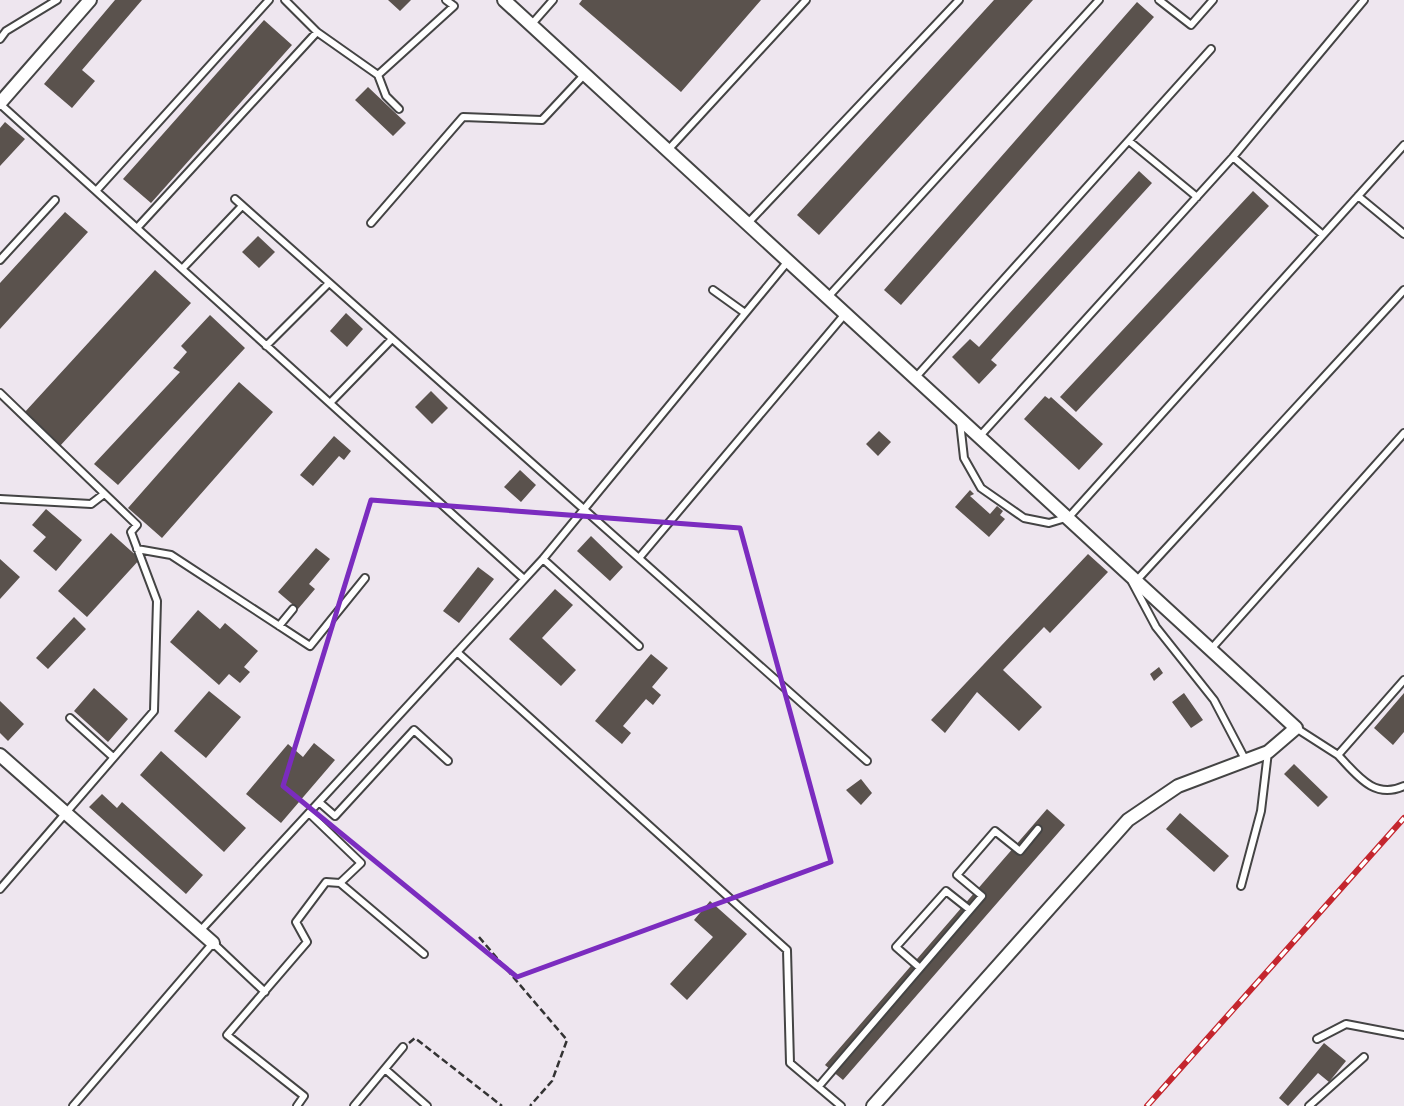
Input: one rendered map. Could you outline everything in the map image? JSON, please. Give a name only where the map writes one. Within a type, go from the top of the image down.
[{"type":"street","points":[[0,104],[90,0]]},
{"type":"street","points":[[504,0],[1296,728],[1268,752],[1178,786],[1128,820],[1017,934],[873,1106]]},
{"type":"street","points":[[0,755],[213,943]]},
{"type":"lane","points":[[0,39],[6,31],[57,0]]},
{"type":"lane","points":[[96,191],[269,0]]},
{"type":"lane","points":[[285,0],[317,32],[378,75],[386,96],[399,109]]},
{"type":"lane","points":[[378,75],[454,6],[446,0]]},
{"type":"lane","points":[[531,25],[553,0]]},
{"type":"lane","points":[[668,150],[806,0]]},
{"type":"lane","points":[[748,223],[959,0]]},
{"type":"lane","points":[[828,297],[1099,0]]},
{"type":"lane","points":[[1159,0],[1191,25],[1213,0]]},
{"type":"lane","points":[[980,436],[1233,157],[1364,0]]},
{"type":"lane","points":[[137,228],[317,32]]},
{"type":"lane","points":[[916,377],[1211,49]]},
{"type":"lane","points":[[371,223],[463,117],[542,120],[585,74]]},
{"type":"lane","points":[[0,104],[524,579]]},
{"type":"lane","points":[[1129,141],[1197,197]]},
{"type":"lane","points":[[959,417],[964,458],[981,488],[1024,518],[1049,523],[1069,517],[1404,145]]},
{"type":"lane","points":[[1233,157],[1323,235]]},
{"type":"lane","points":[[1358,195],[1404,234]]},
{"type":"lane","points":[[235,199],[867,761]]},
{"type":"lane","points":[[0,260],[55,200]]},
{"type":"lane","points":[[182,269],[242,206]]},
{"type":"lane","points":[[200,931],[543,559],[789,260]]},
{"type":"lane","points":[[266,346],[329,282]]},
{"type":"lane","points":[[713,290],[745,313]]},
{"type":"lane","points":[[1137,580],[1404,290]]},
{"type":"lane","points":[[639,558],[846,313]]},
{"type":"lane","points":[[330,403],[392,339]]},
{"type":"lane","points":[[0,393],[137,525],[131,532],[157,601],[154,711],[64,811],[0,889]]},
{"type":"lane","points":[[1212,648],[1404,433]]},
{"type":"lane","points":[[0,499],[91,504],[104,494]]},
{"type":"lane","points":[[137,549],[171,555],[310,646],[365,578]]},
{"type":"lane","points":[[543,559],[639,646]]},
{"type":"lane","points":[[1124,568],[1156,627],[1214,700],[1246,762]]},
{"type":"lane","points":[[279,626],[293,609]]},
{"type":"lane","points":[[457,652],[786,950],[790,1063],[841,1106]]},
{"type":"lane","points":[[1338,755],[1404,680]]},
{"type":"lane","points":[[70,718],[113,757]]},
{"type":"lane","points":[[1296,728],[1338,755],[1368,786],[1391,792],[1404,786]]},
{"type":"lane","points":[[319,803],[335,816],[414,730],[448,761]]},
{"type":"lane","points":[[1241,886],[1261,811],[1268,752]]},
{"type":"lane","points":[[309,813],[360,863],[340,883]]},
{"type":"lane","points":[[819,1086],[982,896],[957,875],[995,831],[1020,851],[1038,829]]},
{"type":"lane","points":[[297,1106],[304,1096],[227,1035],[307,942],[296,922],[326,882],[340,883],[424,954]]},
{"type":"lane","points":[[920,968],[896,947],[946,891],[970,910]]},
{"type":"lane","points":[[73,1106],[213,943],[265,992]]},
{"type":"lane","points":[[1317,1039],[1346,1024],[1404,1035]]},
{"type":"lane","points":[[354,1106],[404,1047]]},
{"type":"lane","points":[[1309,1106],[1364,1057]]},
{"type":"lane","points":[[385,1069],[427,1106]]},
{"type":"path","points":[[479,937],[566,1040],[552,1081],[530,1106]]},
{"type":"path","points":[[404,1047],[415,1038],[502,1106]]},
{"type":"highlighted area","points":[[371,500],[740,528],[831,862],[517,977],[283,786]]},
{"type":"shaded area","points":[[0,0],[1404,0],[1404,1106],[0,1106]]},
{"type":"building","points":[[115,0],[142,0],[82,70],[95,81],[72,108],[44,84]]},
{"type":"building","points":[[388,0],[411,0],[400,11]]},
{"type":"building","points":[[582,0],[761,0],[681,92],[579,4]]},
{"type":"building","points":[[994,0],[1033,0],[819,235],[797,215]]},
{"type":"building","points":[[1137,2],[1154,17],[901,305],[884,290]]},
{"type":"building","points":[[264,20],[292,45],[151,203],[123,179]]},
{"type":"building","points":[[368,87],[406,123],[393,136],[355,100]]},
{"type":"building","points":[[5,122],[25,139],[0,166],[0,128]]},
{"type":"building","points":[[1139,171],[1152,183],[991,360],[997,365],[979,384],[952,357],[970,339],[979,347]]},
{"type":"building","points":[[1253,191],[1269,206],[1076,412],[1060,397]]},
{"type":"building","points":[[65,212],[88,232],[0,329],[0,283]]},
{"type":"building","points":[[258,236],[275,252],[259,268],[242,252]]},
{"type":"building","points":[[155,270],[191,303],[60,446],[24,413]]},
{"type":"building","points":[[346,313],[363,329],[347,347],[330,331]]},
{"type":"building","points":[[210,315],[245,348],[118,485],[94,464],[180,372],[173,368],[187,352],[181,346]]},
{"type":"building","points":[[239,382],[273,412],[162,538],[128,508]]},
{"type":"building","points":[[431,391],[448,408],[432,424],[415,407]]},
{"type":"building","points":[[1045,396],[1049,399],[1051,397],[1103,444],[1079,470],[1024,419]]},
{"type":"building","points":[[879,431],[891,442],[878,456],[866,444]]},
{"type":"building","points":[[334,436],[351,451],[344,460],[339,456],[313,486],[300,475]]},
{"type":"building","points":[[520,470],[536,485],[521,502],[504,487]]},
{"type":"building","points":[[970,490],[974,494],[970,496],[990,514],[997,506],[1003,511],[1000,515],[1005,519],[989,537],[955,507]]},
{"type":"building","points":[[46,509],[82,540],[56,571],[33,551],[46,537],[32,525]]},
{"type":"building","points":[[111,533],[140,559],[87,617],[58,591]]},
{"type":"building","points":[[591,536],[623,567],[610,581],[577,551]]},
{"type":"building","points":[[316,548],[330,559],[309,584],[315,589],[298,609],[278,592]]},
{"type":"building","points":[[1088,554],[1108,572],[1050,633],[1044,627],[1003,670],[1042,707],[1019,731],[977,692],[945,733],[931,720]]},
{"type":"building","points":[[0,559],[20,577],[0,599]]},
{"type":"building","points":[[478,567],[494,579],[459,623],[443,611]]},
{"type":"building","points":[[555,589],[573,605],[542,638],[576,670],[561,686],[509,639]]},
{"type":"building","points":[[198,610],[220,629],[225,623],[258,651],[244,667],[250,672],[240,683],[229,674],[219,685],[170,642]]},
{"type":"building","points":[[74,617],[86,629],[48,669],[36,658]]},
{"type":"building","points":[[651,654],[668,668],[652,687],[661,695],[653,705],[646,699],[623,726],[631,733],[622,744],[595,721]]},
{"type":"building","points":[[1159,667],[1163,673],[1154,681],[1150,674]]},
{"type":"building","points":[[94,688],[128,719],[108,742],[74,711]]},
{"type":"building","points":[[209,691],[241,717],[206,758],[174,731]]},
{"type":"building","points":[[1184,693],[1203,720],[1191,728],[1172,702]]},
{"type":"building","points":[[1404,693],[1404,732],[1393,745],[1374,728]]},
{"type":"building","points":[[0,701],[24,724],[8,741],[0,733]]},
{"type":"building","points":[[314,743],[335,760],[281,823],[246,794],[288,744],[303,757]]},
{"type":"building","points":[[161,751],[246,828],[224,852],[140,775]]},
{"type":"building","points":[[1294,764],[1328,797],[1318,807],[1284,774]]},
{"type":"building","points":[[861,779],[872,793],[861,805],[846,790]]},
{"type":"building","points":[[102,794],[117,808],[122,802],[203,875],[186,894],[89,807]]},
{"type":"building","points":[[1047,809],[1065,825],[843,1080],[825,1065]]},
{"type":"building","points":[[1180,813],[1229,856],[1214,872],[1166,829]]},
{"type":"building","points":[[710,901],[747,934],[687,1000],[670,984],[713,937],[694,920]]},
{"type":"building","points":[[1324,1043],[1346,1061],[1329,1082],[1318,1073],[1288,1106],[1279,1098]]},
{"type":"railway","points":[[1147,1106],[1404,818]]}]
